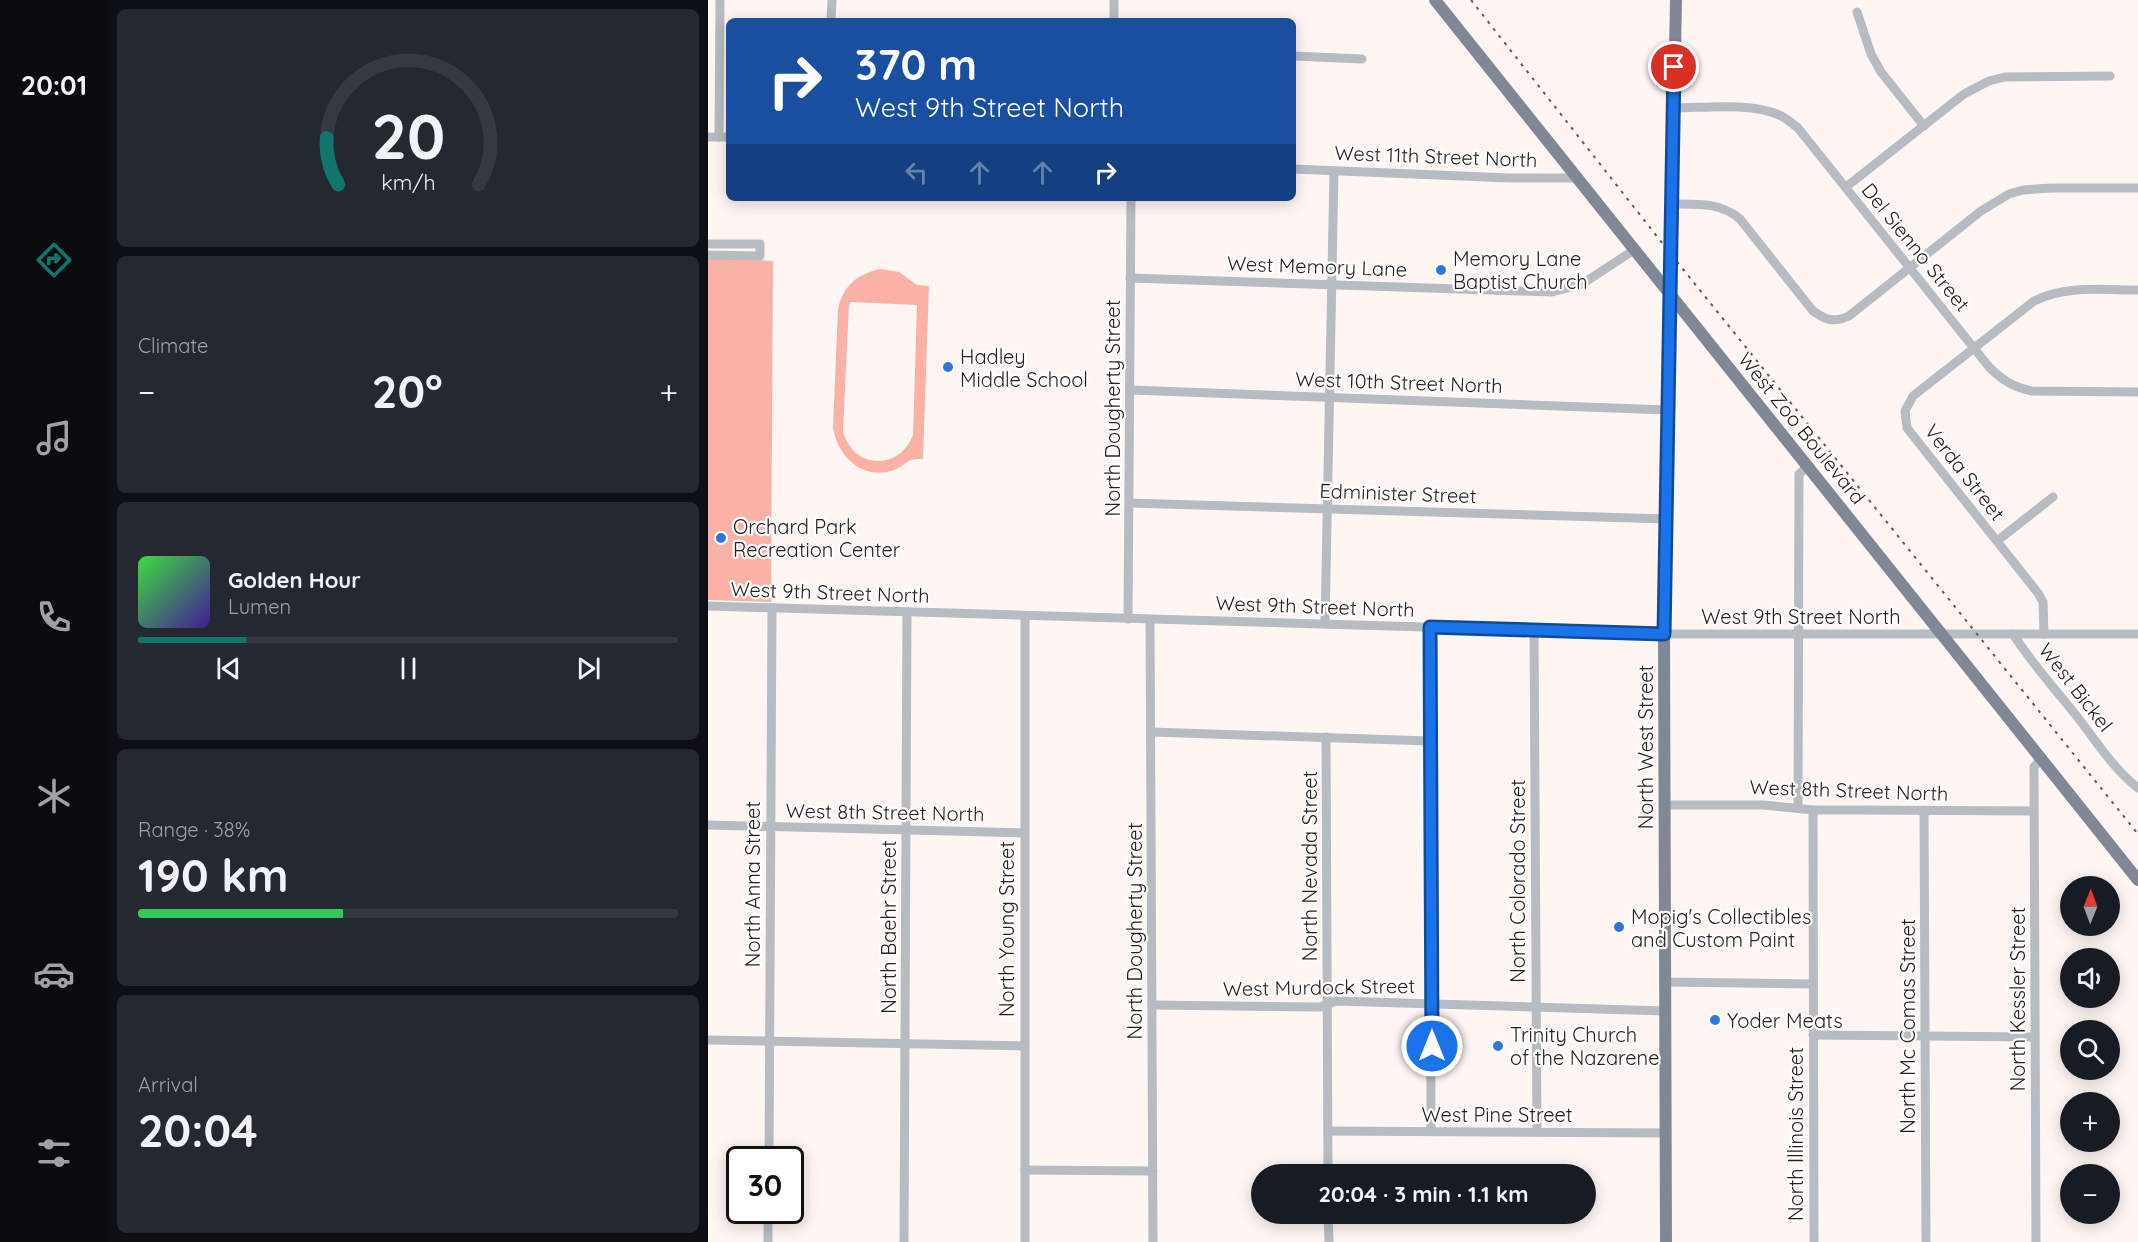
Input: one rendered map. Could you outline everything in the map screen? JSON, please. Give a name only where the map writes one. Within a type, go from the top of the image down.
[{"type":"main road","name":"West Zoo Boulevard","points":[[1435,0],[2138,880]]},
{"type":"main road","name":"North West Street","points":[[1666,1242],[1664,634],[1676,0]]},
{"type":"street","points":[[708,137],[724,137],[720,0]]},
{"type":"street","points":[[831,18],[832,0]]},
{"type":"street","points":[[1114,0],[1114,18]]},
{"type":"street","points":[[1857,12],[1871,54],[1881,72],[1924,126]]},
{"type":"street","points":[[1296,56],[1362,59]]},
{"type":"street","points":[[1846,188],[1977,86],[2004,77],[2110,76]]},
{"type":"street","name":"Del Sienno Street","points":[[1674,108],[1742,108],[1777,114],[1798,128],[1974,348],[1998,375],[2018,388],[2042,392],[2138,392]]},
{"type":"street","name":"West 11th Street North","points":[[1296,169],[1509,178],[1577,178]]},
{"type":"street","points":[[1325,624],[1334,171]]},
{"type":"street","points":[[1672,204],[1712,205],[1731,212],[1740,219],[1813,311],[1829,321],[1849,316],[1994,201],[2009,194],[2023,190],[2051,188],[2138,188]]},
{"type":"street","name":"North Dougherty Street","points":[[1128,619],[1131,201]]},
{"type":"street","points":[[708,244],[760,244],[760,256],[708,255]]},
{"type":"street","name":"West Memory Lane","points":[[1130,278],[1552,292],[1582,284],[1634,250]]},
{"type":"street","points":[[1974,348],[2022,309],[2044,296],[2073,290],[2138,290]]},
{"type":"street","name":"Verda Street","points":[[1974,348],[1913,396],[1908,403],[1905,418],[1908,428],[2038,593],[2043,609],[2044,634]]},
{"type":"street","name":"West 10th Street North","points":[[1130,390],[1667,410]]},
{"type":"street","points":[[1798,808],[1799,474],[1808,466]]},
{"type":"street","points":[[1998,541],[2053,497]]},
{"type":"street","name":"Edminister Street","points":[[1129,503],[1665,519]]},
{"type":"street","name":"West 9th Street North","points":[[708,606],[1664,634],[2138,633]]},
{"type":"street","name":"North Anna Street","points":[[769,1146],[772,608]]},
{"type":"street","name":"North Baehr Street","points":[[904,1242],[908,612]]},
{"type":"street","name":"North Young Street","points":[[1025,616],[1025,1242]]},
{"type":"street","name":"North Dougherty Street","points":[[1150,620],[1153,1242]]},
{"type":"street","points":[[1430,627],[1431,1131]]},
{"type":"street","name":"North Colorado Street","points":[[1534,630],[1536,1132]]},
{"type":"street","name":"West Bickel","points":[[2013,634],[2102,749],[2137,788]]},
{"type":"street","points":[[1151,732],[1430,741]]},
{"type":"street","name":"North Nevada Street","points":[[1326,738],[1328,1164]]},
{"type":"street","name":"North Kessler Street","points":[[2036,1242],[2033,811],[2034,766],[2042,759]]},
{"type":"street","name":"West 8th Street North","points":[[1664,805],[1764,805],[1813,810],[2033,811]]},
{"type":"street","name":"North Illinois Street","points":[[1813,810],[1814,1242]]},
{"type":"street","name":"North Mc Comas Street","points":[[1924,811],[1926,1242]]},
{"type":"street","name":"West 8th Street North","points":[[708,825],[1024,833]]},
{"type":"street","points":[[1665,982],[1813,984]]},
{"type":"street","name":"West Murdock Street","points":[[1152,1005],[1320,1007],[1336,1001],[1665,1011]]},
{"type":"street","points":[[1813,1035],[2035,1037]]},
{"type":"street","points":[[708,1040],[1024,1046]]},
{"type":"street","name":"West Pine Street","points":[[1328,1131],[1666,1133]]},
{"type":"street","points":[[1025,1170],[1153,1171]]},
{"type":"street","points":[[768,1224],[768,1242]]},
{"type":"street","points":[[1328,1224],[1329,1242]]},
{"type":"shaded area","points":[[708,258],[773,261],[771,602],[708,600]]},
{"type":"shaded area","points":[[881,269],[899,272],[917,285],[929,286],[923,459],[910,460],[894,470],[883,473],[862,469],[846,457],[833,428],[840,301],[853,282]],"holes":[[[851,302],[917,305],[913,435],[906,447],[887,460],[876,461],[865,458],[855,452],[848,443],[843,430],[849,305]]]},
{"type":"railway","points":[[1471,0],[1670,253],[2138,834]]},
{"type":"place","name":"Memory Lane Baptist Church","points":[[1441,270]]},
{"type":"place","name":"Hadley Middle School","points":[[948,367]]},
{"type":"place","name":"Orchard Park Recreation Center","points":[[721,538]]},
{"type":"place","name":"Mopig's Collectibles and Custom Paint","points":[[1619,927]]},
{"type":"place","name":"Yoder Meats","points":[[1715,1020]]},
{"type":"place","name":"Trinity Church of the Nazarene","points":[[1498,1046]]},
{"type":"route","points":[[1432,1046],[1430,627],[1664,634],[1674,67]]}]
